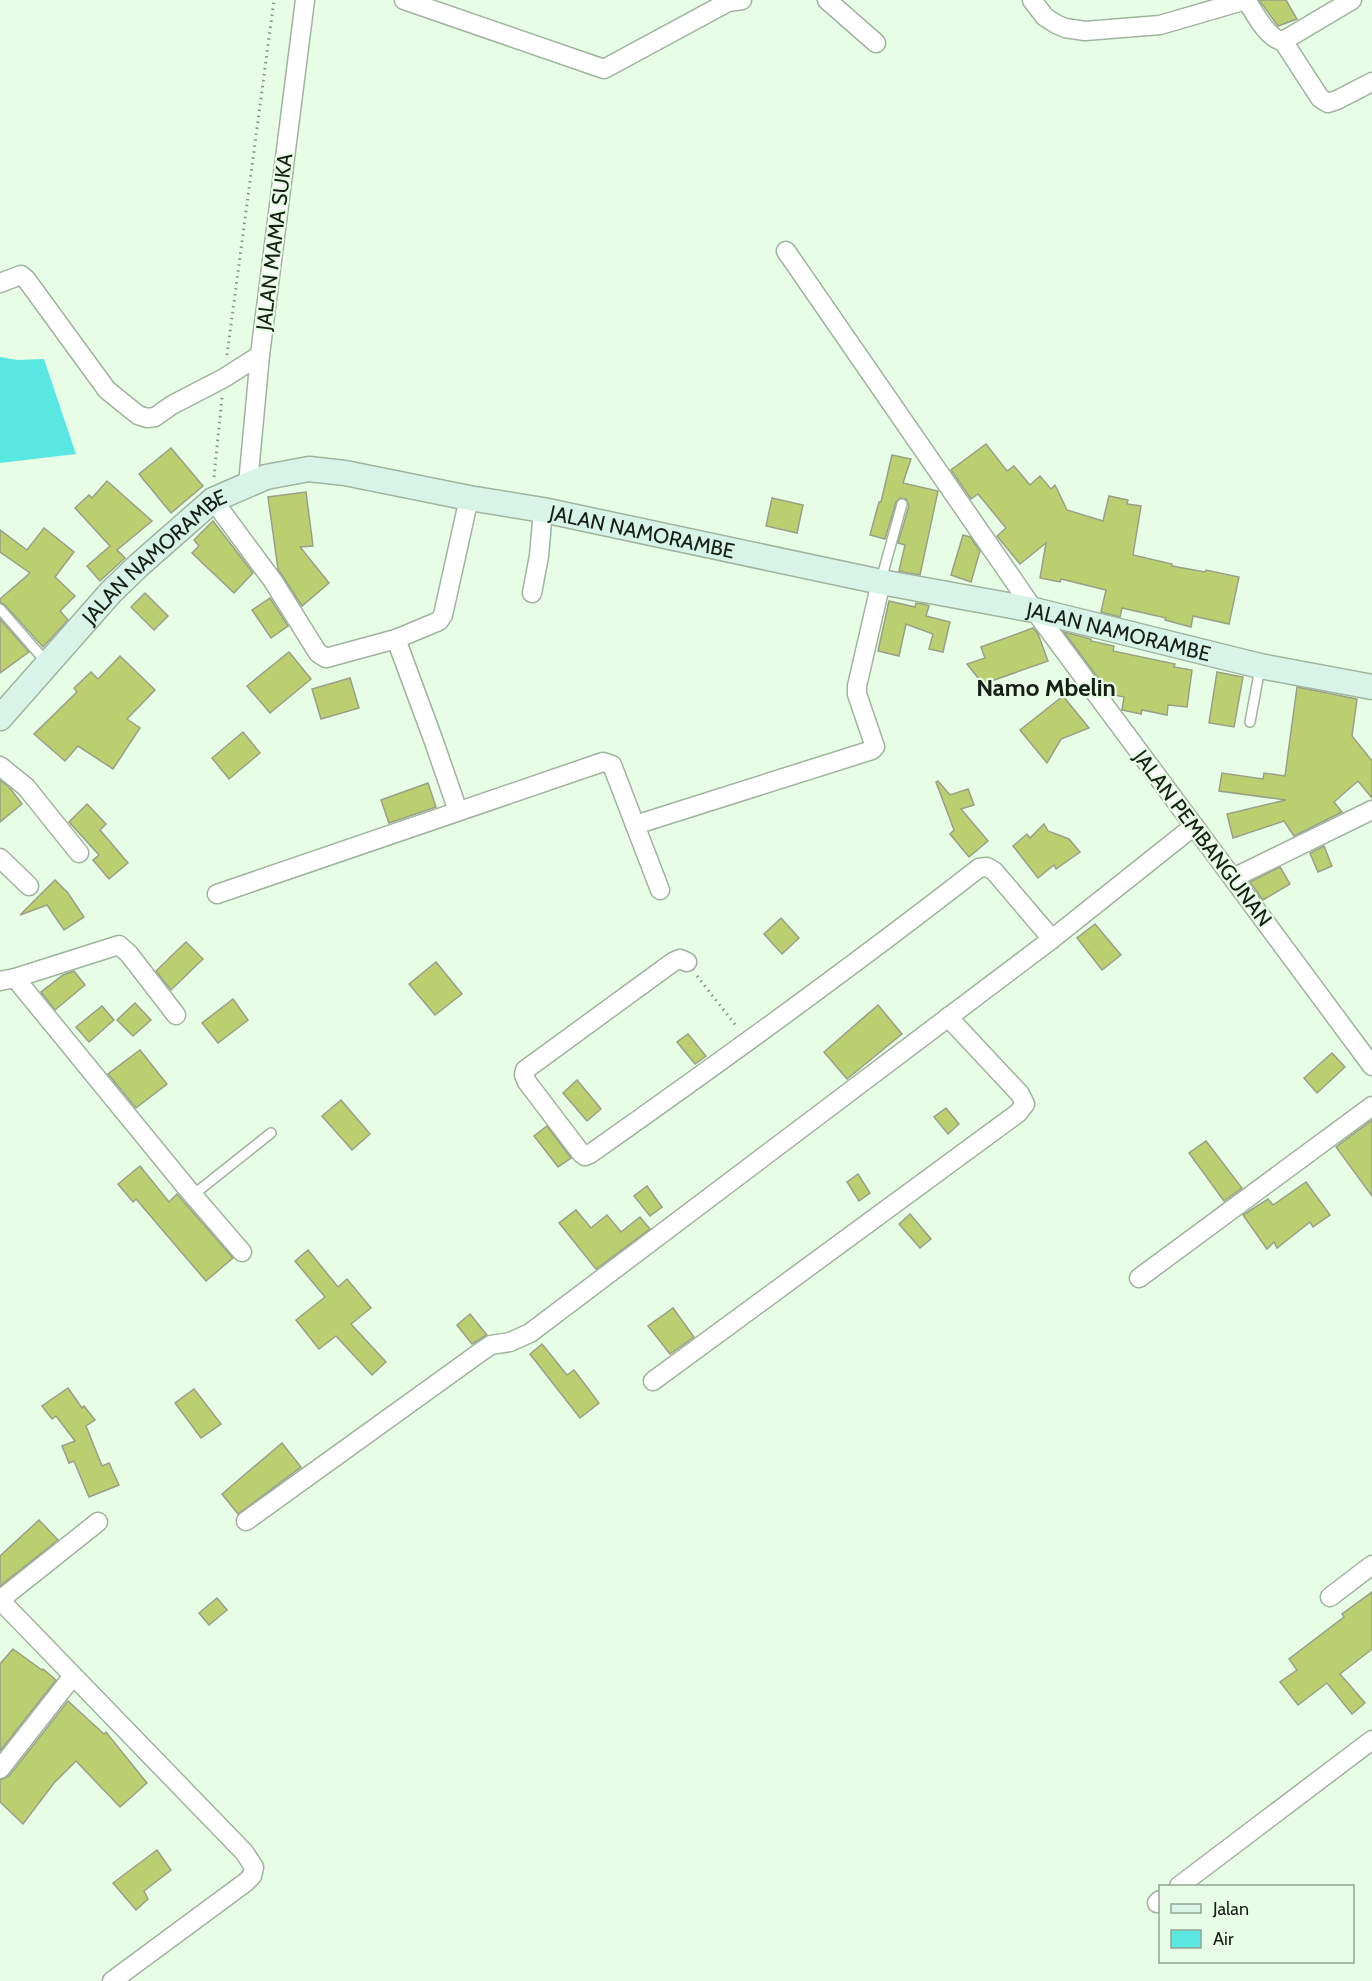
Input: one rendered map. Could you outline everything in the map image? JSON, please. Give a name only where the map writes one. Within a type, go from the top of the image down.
[{"type":"main road","name":"JALAN NAMORAMBE","points":[[0,718],[111,592],[213,500],[266,477],[309,469],[345,473],[543,510],[880,582],[1034,610],[1260,666],[1372,687]]},
{"type":"street","name":"JALAN MAMA SUKA","points":[[248,484],[260,355],[305,0]]},
{"type":"street","points":[[404,0],[604,69],[728,2],[742,0]]},
{"type":"street","points":[[827,0],[876,43]]},
{"type":"street","points":[[1032,0],[1045,17],[1056,24],[1085,31],[1160,25],[1246,0],[1270,36],[1283,41],[1352,0]]},
{"type":"street","points":[[1283,41],[1320,98],[1328,103],[1372,82]]},
{"type":"street","name":"JALAN PEMBANGUNAN","points":[[786,251],[1034,610],[1372,1066]]},
{"type":"street","points":[[0,283],[14,276],[21,275],[26,279],[107,390],[138,415],[147,418],[155,417],[260,355]]},
{"type":"street","points":[[213,500],[273,580],[321,657],[326,658],[396,639],[439,621],[443,615],[469,498]]},
{"type":"street","points":[[532,593],[543,510]]},
{"type":"street","points":[[635,825],[872,750],[874,747],[857,694],[857,686],[880,582]]},
{"type":"street","points":[[396,639],[458,811]]},
{"type":"street","points":[[217,894],[603,762],[612,765],[660,890]]},
{"type":"street","points":[[0,766],[26,787],[79,853]]},
{"type":"street","points":[[1233,878],[1372,810]]},
{"type":"street","points":[[246,1521],[491,1345],[510,1342],[530,1333],[1052,939],[1194,826]]},
{"type":"street","points":[[0,858],[29,886]]},
{"type":"street","points":[[687,963],[680,959],[673,962],[525,1070],[524,1075],[527,1082],[580,1153],[585,1156],[749,1042],[979,868],[987,867],[994,871],[1052,939]]},
{"type":"street","points":[[176,1015],[129,954],[119,945],[7,979],[242,1252]]},
{"type":"street","points":[[653,1381],[1018,1113],[1025,1104],[1020,1094],[948,1017]]},
{"type":"street","points":[[1139,1278],[1372,1106]]},
{"type":"street","points":[[98,1522],[0,1600],[244,1852],[254,1867],[252,1876],[246,1882],[112,1981]]},
{"type":"street","points":[[1330,1597],[1372,1564]]},
{"type":"street","points":[[0,1769],[73,1676]]},
{"type":"street","points":[[1182,1885],[1372,1740]]},
{"type":"lane","points":[[880,582],[902,504]]},
{"type":"lane","points":[[0,609],[47,663]]},
{"type":"lane","points":[[1250,722],[1260,666]]},
{"type":"lane","points":[[193,1195],[271,1133]]},
{"type":"path","points":[[213,500],[224,378],[274,0]]},
{"type":"path","points":[[687,963],[749,1042]]},
{"type":"water","points":[[0,357],[18,360],[44,359],[76,454],[0,463]]},
{"type":"building","points":[[1259,0],[1286,0],[1297,19],[1278,26]]},
{"type":"building","points":[[986,444],[1007,471],[1014,466],[1030,485],[1040,476],[1051,489],[1055,485],[1067,510],[1103,521],[1109,496],[1128,500],[1127,504],[1141,506],[1133,555],[1172,564],[1172,566],[1239,577],[1229,624],[1193,616],[1191,627],[1165,620],[1166,618],[1122,608],[1120,617],[1101,612],[1106,590],[1061,579],[1060,582],[1040,578],[1046,543],[1020,564],[997,536],[1006,528],[978,494],[971,499],[951,470]]},
{"type":"building","points":[[171,448],[203,486],[171,513],[139,474]]},
{"type":"building","points":[[892,455],[911,459],[903,483],[938,491],[920,575],[899,571],[905,545],[898,543],[909,506],[906,499],[900,498],[896,502],[885,539],[870,535],[879,502],[881,502]]},
{"type":"building","points":[[107,481],[152,521],[117,550],[125,558],[100,581],[87,566],[110,546],[75,508],[89,495],[92,498]]},
{"type":"building","points":[[306,492],[313,546],[300,547],[329,583],[302,606],[278,569],[268,497]]},
{"type":"building","points":[[772,498],[803,505],[797,533],[766,526]]},
{"type":"building","points":[[213,521],[253,573],[234,593],[192,553],[199,546],[194,540]]},
{"type":"building","points":[[44,528],[74,552],[55,577],[75,596],[60,611],[68,620],[43,647],[0,602],[0,599],[30,573],[0,552],[0,530],[27,550]]},
{"type":"building","points":[[963,535],[970,537],[980,551],[971,582],[951,575]]},
{"type":"building","points":[[145,593],[168,616],[154,630],[131,607]]},
{"type":"building","points":[[270,598],[288,626],[271,638],[252,610]]},
{"type":"building","points":[[889,601],[915,607],[916,603],[924,604],[929,606],[926,616],[950,622],[943,652],[929,649],[933,634],[906,624],[899,656],[878,651]]},
{"type":"building","points":[[0,619],[29,652],[0,673]]},
{"type":"building","points":[[1033,628],[1038,634],[1048,661],[983,684],[967,664],[985,658],[981,647]]},
{"type":"building","points":[[1064,632],[1114,646],[1113,651],[1175,664],[1174,667],[1192,670],[1187,707],[1168,705],[1167,715],[1142,710],[1141,714],[1122,710],[1124,697],[1110,694]]},
{"type":"building","points":[[289,652],[311,679],[270,713],[247,686]]},
{"type":"building","points":[[120,656],[155,690],[127,719],[140,728],[113,769],[78,746],[65,761],[34,734],[77,692],[74,688],[91,672],[98,679]]},
{"type":"building","points":[[1217,672],[1243,677],[1234,727],[1209,723]]},
{"type":"building","points":[[350,678],[359,708],[321,719],[312,689]]},
{"type":"building","points":[[1297,687],[1357,699],[1352,736],[1372,761],[1372,798],[1358,781],[1334,802],[1342,812],[1294,836],[1284,821],[1233,838],[1227,814],[1286,800],[1219,791],[1222,773],[1263,779],[1264,773],[1285,776]]},
{"type":"building","points":[[1063,696],[1089,728],[1061,739],[1047,763],[1020,730]]},
{"type":"building","points":[[243,732],[260,753],[229,779],[212,758]]},
{"type":"building","points":[[0,780],[9,787],[22,804],[0,822]]},
{"type":"building","points":[[938,781],[950,795],[968,789],[974,805],[961,809],[988,841],[969,857],[950,834],[954,830],[936,782]]},
{"type":"building","points":[[428,783],[436,807],[389,823],[381,800]]},
{"type":"building","points":[[87,804],[106,824],[100,830],[128,863],[109,879],[93,860],[99,855],[69,822]]},
{"type":"building","points":[[1044,824],[1048,831],[1069,839],[1080,852],[1056,869],[1054,865],[1038,878],[1013,846],[1027,834],[1030,838]]},
{"type":"building","points":[[1324,846],[1332,866],[1318,872],[1310,853]]},
{"type":"building","points":[[1280,867],[1290,884],[1263,900],[1250,882]]},
{"type":"building","points":[[55,880],[68,893],[84,917],[64,930],[47,905],[20,915]]},
{"type":"building","points":[[781,918],[799,938],[782,954],[764,934]]},
{"type":"building","points":[[1095,924],[1121,955],[1102,970],[1077,938]]},
{"type":"building","points":[[186,942],[203,959],[171,990],[156,971]]},
{"type":"building","points":[[436,962],[462,994],[435,1015],[409,984]]},
{"type":"building","points":[[74,971],[85,985],[55,1010],[41,992],[63,975]]},
{"type":"building","points":[[233,999],[248,1020],[218,1043],[202,1023]]},
{"type":"building","points":[[135,1003],[151,1020],[133,1036],[117,1020]]},
{"type":"building","points":[[878,1005],[902,1034],[847,1079],[824,1052]]},
{"type":"building","points":[[102,1006],[114,1020],[89,1042],[76,1027]]},
{"type":"building","points":[[688,1034],[706,1056],[695,1064],[677,1042]]},
{"type":"building","points":[[140,1050],[167,1084],[136,1108],[108,1074]]},
{"type":"building","points":[[1332,1053],[1345,1067],[1317,1093],[1304,1078]]},
{"type":"building","points":[[577,1080],[601,1109],[587,1121],[563,1093]]},
{"type":"building","points":[[341,1100],[370,1134],[352,1150],[322,1116]]},
{"type":"building","points":[[946,1108],[959,1124],[948,1134],[934,1117]]},
{"type":"building","points":[[1372,1120],[1372,1196],[1336,1147]]},
{"type":"building","points":[[547,1126],[571,1158],[558,1167],[534,1136]]},
{"type":"building","points":[[1206,1141],[1242,1188],[1224,1201],[1189,1153]]},
{"type":"building","points":[[140,1166],[169,1202],[177,1194],[233,1258],[206,1281],[136,1199],[133,1202],[118,1184]]},
{"type":"building","points":[[858,1174],[870,1193],[859,1201],[847,1182]]},
{"type":"building","points":[[1306,1182],[1330,1215],[1313,1227],[1310,1222],[1277,1248],[1274,1242],[1267,1249],[1243,1215],[1268,1199],[1273,1205]]},
{"type":"building","points":[[647,1186],[662,1207],[650,1216],[634,1196]]},
{"type":"building","points":[[576,1210],[591,1228],[607,1215],[621,1232],[640,1217],[650,1229],[596,1269],[559,1223]]},
{"type":"building","points":[[910,1214],[931,1239],[920,1248],[899,1224]]},
{"type":"building","points":[[308,1250],[338,1287],[347,1279],[371,1308],[351,1324],[386,1362],[372,1375],[336,1336],[319,1349],[296,1320],[325,1297],[295,1261]]},
{"type":"building","points":[[673,1308],[694,1337],[670,1354],[648,1326]]},
{"type":"building","points":[[470,1314],[487,1335],[472,1344],[457,1325]]},
{"type":"building","points":[[542,1344],[567,1375],[574,1370],[599,1403],[580,1418],[530,1354]]},
{"type":"building","points":[[68,1388],[82,1408],[84,1406],[95,1420],[86,1426],[102,1466],[109,1463],[119,1485],[89,1497],[74,1461],[69,1463],[62,1446],[75,1441],[56,1416],[52,1419],[42,1406]]},
{"type":"building","points":[[194,1389],[221,1424],[201,1438],[175,1403]]},
{"type":"building","points":[[282,1443],[301,1467],[238,1514],[222,1494]]},
{"type":"building","points":[[39,1520],[58,1540],[0,1586],[0,1556]]},
{"type":"building","points":[[1372,1592],[1372,1649],[1340,1674],[1365,1703],[1352,1714],[1327,1683],[1298,1705],[1280,1682],[1297,1670],[1289,1659],[1344,1617],[1342,1614]]},
{"type":"building","points":[[217,1598],[227,1610],[209,1625],[199,1613]]},
{"type":"building","points":[[13,1649],[56,1680],[0,1751],[0,1664]]},
{"type":"building","points":[[68,1701],[104,1734],[106,1732],[147,1783],[120,1807],[76,1761],[54,1783],[23,1824],[0,1802],[0,1780],[9,1776]]},
{"type":"building","points":[[157,1850],[171,1870],[144,1891],[148,1899],[136,1910],[113,1883]]},
{"type":"district","name":"Namo Mbelin","points":[[1046,687]]}]
